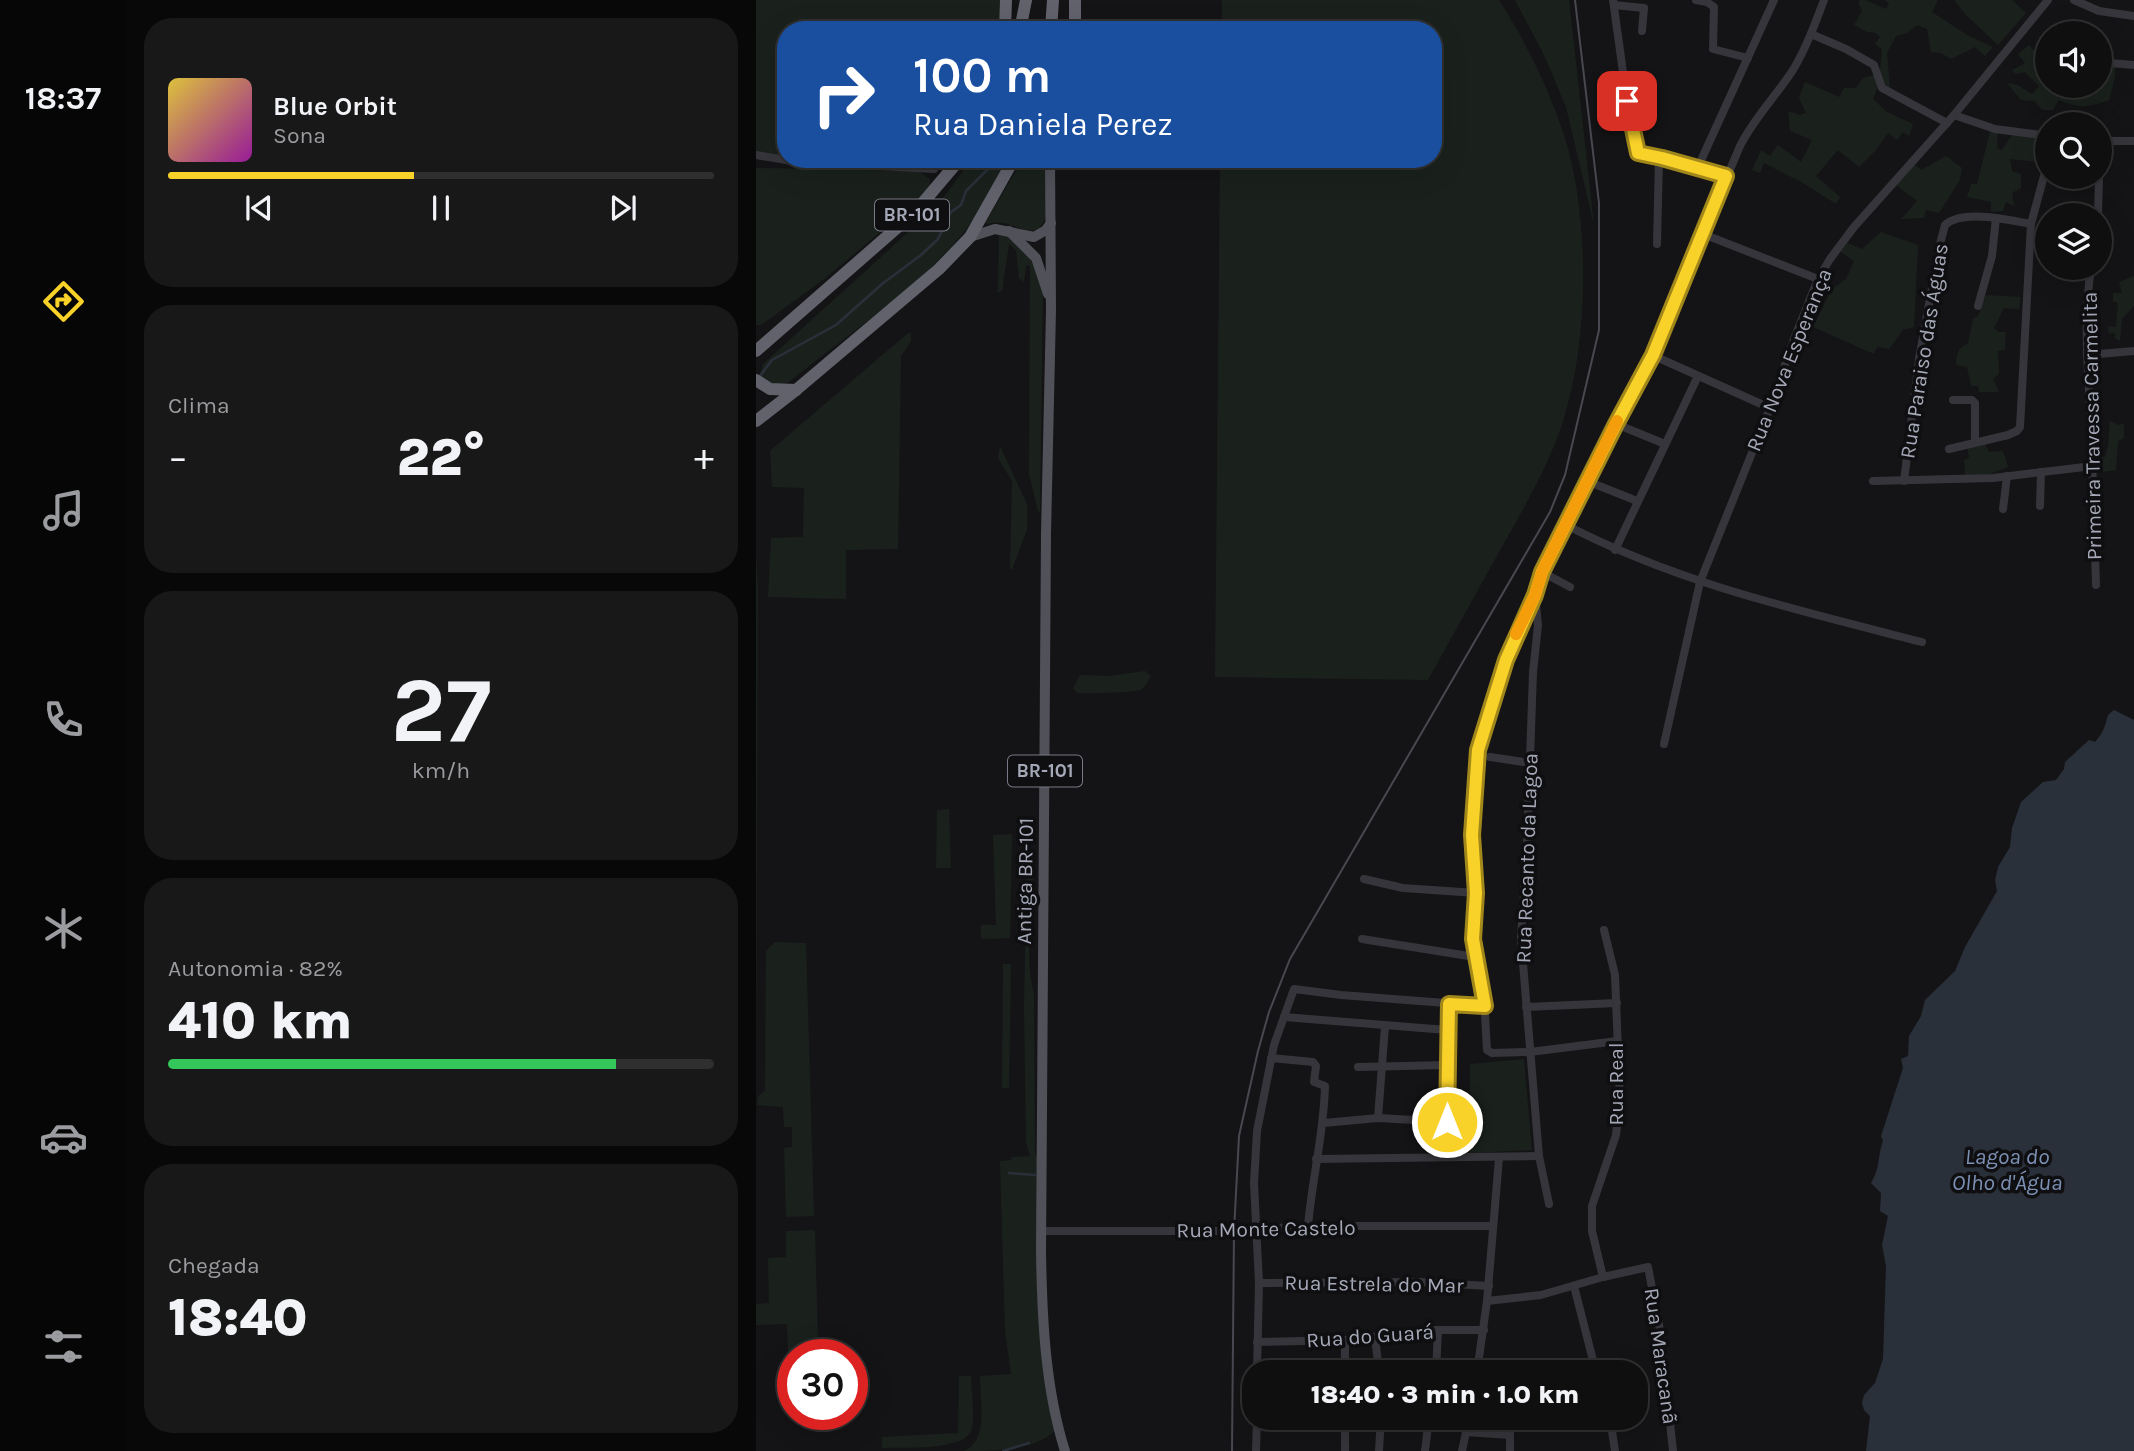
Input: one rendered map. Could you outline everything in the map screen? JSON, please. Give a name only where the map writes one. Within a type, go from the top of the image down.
[{"type":"highway","points":[[1005,21],[1006,0]]},
{"type":"highway","points":[[1022,21],[1026,0]]},
{"type":"highway","points":[[1052,21],[1053,0]]},
{"type":"highway","points":[[1074,21],[1075,0]]},
{"type":"highway","name":"BR-101","points":[[756,351],[915,212],[952,168]]},
{"type":"highway","name":"BR-101","points":[[756,421],[922,285],[970,237],[1009,168]]},
{"type":"highway","points":[[756,380],[770,389],[796,390]]},
{"type":"main road","name":"BR-101","points":[[1050,168],[1051,310]]},
{"type":"main road","points":[[1009,231],[1034,237],[1052,223]]},
{"type":"main road","name":"BR-101","points":[[970,237],[991,229],[1009,231],[1039,264],[1051,310]]},
{"type":"main road","name":"Antiga BR-101","points":[[1051,310],[1046,534],[1041,1231],[1045,1338],[1065,1451]]},
{"type":"street","points":[[1696,0],[1707,2],[1714,7],[1713,49],[1748,58]]},
{"type":"street","points":[[1698,167],[1774,0]]},
{"type":"street","points":[[1617,1041],[1530,1052],[1492,1054],[1487,1051],[1485,1006],[1475,957],[1473,925],[1476,893],[1472,835],[1479,741],[1506,660],[1535,595],[1542,572],[1653,355],[1726,176],[1747,132],[1793,69],[1824,0]]},
{"type":"street","points":[[2074,0],[2099,12],[2134,16]]},
{"type":"street","name":"Rua Nova Esperança","points":[[1664,744],[1700,582],[1818,279],[1846,238],[1954,115],[2044,1]]},
{"type":"street","points":[[1642,32],[1644,8],[1613,2],[1635,148],[1640,154],[1726,176]]},
{"type":"street","points":[[1811,34],[1874,65],[1882,88],[1947,123]]},
{"type":"street","points":[[2112,63],[2134,65]]},
{"type":"street","points":[[1954,115],[1995,129],[2035,134]]},
{"type":"street","points":[[2112,141],[2134,141]]},
{"type":"street","points":[[756,155],[777,158]]},
{"type":"street","points":[[1657,244],[1659,158]]},
{"type":"street","points":[[918,168],[934,169]]},
{"type":"street","points":[[1950,449],[2008,435],[2020,427],[2031,223],[2040,189]]},
{"type":"street","name":"Rua Paraiso das Águas","points":[[1904,481],[1919,359],[1943,230],[1949,222],[1974,217],[2031,223]]},
{"type":"street","points":[[1978,306],[1992,256],[1996,218]]},
{"type":"street","points":[[1703,234],[1818,279]]},
{"type":"street","points":[[2031,244],[2035,244]]},
{"type":"street","name":"Primeira Travessa Carmelita","points":[[2090,280],[2087,355],[2093,466],[2095,584]]},
{"type":"street","points":[[2087,355],[2134,351]]},
{"type":"street","points":[[1653,355],[1770,408]]},
{"type":"street","points":[[1615,550],[1698,376]]},
{"type":"street","points":[[1953,400],[1972,400],[1975,403],[1975,442]]},
{"type":"street","points":[[1616,424],[1665,444]]},
{"type":"street","points":[[1873,481],[2007,476],[2093,466]]},
{"type":"street","points":[[2040,506],[2041,472]]},
{"type":"street","points":[[2003,509],[2007,476]]},
{"type":"street","points":[[1587,481],[1637,501]]},
{"type":"street","points":[[1566,525],[1615,550],[1700,582],[1922,642]]},
{"type":"street","points":[[1542,572],[1570,587]]},
{"type":"street","name":"Rua Recanto da Lagoa","points":[[1535,595],[1538,613],[1521,939],[1539,1156],[1549,1204]]},
{"type":"street","points":[[1490,757],[1530,764]]},
{"type":"street","points":[[1364,879],[1403,888],[1476,893]]},
{"type":"street","name":"Rua Real","points":[[1604,930],[1615,975],[1620,1114],[1591,1214],[1592,1231],[1604,1276]]},
{"type":"street","points":[[1362,939],[1475,957]]},
{"type":"street","points":[[1257,1360],[1259,1283],[1255,1149],[1271,1058],[1294,989],[1485,1006]]},
{"type":"street","points":[[1526,1007],[1617,1003]]},
{"type":"street","points":[[1447,1122],[1449,1004]]},
{"type":"street","points":[[1284,1017],[1447,1030]]},
{"type":"street","points":[[1378,1118],[1385,1026]]},
{"type":"street","points":[[1271,1058],[1314,1063],[1314,1082],[1325,1086],[1324,1123],[1316,1159],[1308,1226]]},
{"type":"street","points":[[1358,1067],[1447,1065]]},
{"type":"street","points":[[1324,1123],[1378,1118],[1469,1123]]},
{"type":"street","points":[[1316,1159],[1539,1156]]},
{"type":"street","points":[[1478,1360],[1489,1286],[1499,1158]]},
{"type":"street","name":"Rua Monte Castelo","points":[[1041,1231],[1492,1226]]},
{"type":"street","name":"Rua Estrela do Mar","points":[[1487,1301],[1531,1297],[1642,1267]]},
{"type":"street","name":"Rua Maracanã","points":[[1642,1267],[1648,1269],[1660,1330],[1673,1451]]},
{"type":"street","name":"Rua Estrela do Mar","points":[[1259,1283],[1419,1282],[1489,1286]]},
{"type":"street","points":[[1574,1286],[1593,1360]]},
{"type":"street","points":[[1437,1360],[1438,1330]]},
{"type":"street","name":"Rua do Guará","points":[[1257,1342],[1345,1340],[1438,1330],[1484,1330]]},
{"type":"street","points":[[1375,1337],[1378,1360]]},
{"type":"street","points":[[1345,1340],[1345,1360]]},
{"type":"street","points":[[1256,1451],[1257,1430]]},
{"type":"street","points":[[1345,1430],[1345,1451]]},
{"type":"street","points":[[1379,1451],[1380,1430]]},
{"type":"street","points":[[1425,1451],[1428,1430]]},
{"type":"street","points":[[1510,1430],[1510,1451]]},
{"type":"street","points":[[1612,1430],[1615,1451]]},
{"type":"street","points":[[1462,1451],[1466,1432],[1510,1435]]},
{"type":"shaded area","points":[[756,0],[1000,0],[1000,21],[777,21],[777,156],[756,153]]},
{"type":"shaded area","points":[[1222,0],[1499,0],[1536,67],[1565,138],[1579,206],[1582,242],[1582,317],[1572,389],[1551,453],[1536,485],[1428,680],[1215,677],[1220,168],[1442,168],[1442,21],[1222,21]]},
{"type":"shaded area","points":[[1515,0],[1569,0],[1594,225],[1566,107],[1545,57]]},
{"type":"shaded area","points":[[1860,0],[1886,9],[1889,4],[1885,0],[1938,0],[1932,12],[1967,35],[1993,47],[1985,56],[1975,47],[1951,59],[1941,53],[1931,52],[1927,29],[1917,25],[1907,33],[1896,36],[1887,53],[1890,88],[1885,86],[1880,71],[1882,49],[1875,44],[1880,37],[1854,25],[1862,11],[1858,2]]},
{"type":"shaded area","points":[[1954,0],[2012,0],[2026,13],[1998,45]]},
{"type":"shaded area","points":[[2029,45],[2035,52],[2035,82],[2025,72],[2015,74],[2012,70],[2025,63],[2018,54]]},
{"type":"shaded area","points":[[2112,53],[2115,66],[2112,89]]},
{"type":"shaded area","points":[[1874,75],[1878,87],[1873,99],[1887,112],[1913,124],[1909,136],[1903,132],[1897,140],[1888,133],[1859,167],[1838,150],[1816,176],[1840,197],[1836,204],[1764,163],[1760,173],[1752,170],[1761,150],[1770,156],[1778,145],[1801,162],[1812,140],[1790,131],[1788,111],[1800,115],[1806,113],[1799,98],[1805,82],[1839,97],[1844,88],[1856,88],[1863,78]]},
{"type":"shaded area","points":[[2007,83],[2018,85],[2032,94],[2035,91],[2035,98],[2110,98],[2084,106],[2059,100],[2053,110],[2042,110],[2035,101],[2021,100]]},
{"type":"shaded area","points":[[1990,131],[1998,132],[1997,148],[2002,150],[2012,135],[2035,139],[2035,162],[2010,159],[2012,171],[2021,174],[2021,188],[2012,193],[2014,206],[2006,202],[2003,211],[1991,212],[1991,202],[1967,197],[1971,184],[1977,184]]},
{"type":"shaded area","points":[[1946,156],[1962,168],[1960,180],[1939,213],[1926,210],[1924,218],[1901,219],[1917,201],[1896,185],[1914,164],[1921,170]]},
{"type":"shaded area","points":[[756,168],[918,171],[930,179],[929,187],[909,208],[823,280],[761,325],[756,325]]},
{"type":"shaded area","points":[[965,168],[1005,168],[964,232],[942,257],[893,301],[789,382],[778,386],[763,379],[760,374],[763,364],[937,206]]},
{"type":"shaded area","points":[[1018,168],[1047,168],[1047,214],[1040,227],[1032,231],[1005,223],[985,223]]},
{"type":"shaded area","points":[[1881,232],[1918,245],[1914,327],[1903,330],[1889,349],[1877,347],[1874,354],[1813,327],[1832,289],[1846,279],[1854,261],[1841,252],[1847,243],[1862,249]]},
{"type":"shaded area","points":[[999,233],[1023,248],[1033,264],[1043,291],[1040,512],[1029,474],[1030,266],[1026,265],[1024,282],[1019,278],[1016,250],[1009,244],[1002,291],[996,293]]},
{"type":"shaded area","points":[[2134,276],[2134,306],[2122,319],[2120,341],[2115,338],[2115,333],[2109,333],[2108,326],[2116,327],[2118,303],[2113,301],[2113,293],[2122,293],[2119,282]]},
{"type":"shaded area","points":[[1986,295],[2021,297],[2019,309],[2004,308],[1994,328],[1998,332],[2006,332],[2005,350],[1998,351],[1999,374],[1993,379],[1999,392],[1979,392],[1978,386],[1971,386],[1967,367],[1956,365],[1958,352],[1968,344],[1973,319],[1978,316]]},
{"type":"shaded area","points":[[911,333],[911,341],[901,356],[898,549],[846,550],[846,599],[768,597],[771,538],[803,537],[804,488],[772,487],[770,451]]},
{"type":"shaded area","points":[[2110,421],[2119,425],[2124,423],[2124,438],[2118,441],[2116,470],[2095,473],[2094,459],[2105,457]]},
{"type":"shaded area","points":[[1984,442],[1989,452],[2003,451],[2008,467],[1990,474],[1965,475],[1964,460],[1969,458],[1967,446]]},
{"type":"shaded area","points":[[1000,446],[1027,504],[1027,530],[1012,569],[1012,481],[998,458]]},
{"type":"shaded area","points":[[756,552],[758,588],[756,1079]]},
{"type":"shaded area","points":[[1145,671],[1151,676],[1141,690],[1078,693],[1073,688],[1080,675],[1109,676]]},
{"type":"shaded area","points":[[949,809],[951,868],[936,868],[937,810]]},
{"type":"shaded area","points":[[1012,834],[1010,938],[981,939],[981,925],[996,925],[993,835]]},
{"type":"shaded area","points":[[1027,861],[1034,862],[1029,964],[1034,993],[1035,1152],[1036,1156],[1042,1156],[1040,1293],[1059,1426],[1051,1434],[1029,1445],[1003,1450],[964,1451],[972,1446],[980,1429],[980,1376],[1011,1374],[1005,1331],[1000,1161],[1030,1156],[1026,1142],[1024,1005]]},
{"type":"shaded area","points":[[775,942],[806,943],[814,1216],[786,1217],[784,1148],[792,1147],[792,1127],[784,1127],[783,1107],[757,1105],[758,1096],[765,1091],[766,951]]},
{"type":"shaded area","points":[[1003,964],[1011,964],[1009,1088],[1002,1088]]},
{"type":"shaded area","points":[[1524,1059],[1532,1150],[1470,1153],[1470,1064]]},
{"type":"shaded area","points":[[815,1230],[818,1339],[788,1339],[787,1324],[756,1325],[756,1304],[769,1303],[768,1258],[786,1257],[786,1231]]},
{"type":"shaded area","points":[[959,1376],[971,1376],[973,1418],[971,1431],[966,1437],[957,1442],[931,1447],[882,1448],[882,1437],[958,1433]]},
{"type":"water","name":"Lagoa do Olho d'Água","points":[[2114,710],[2134,720],[2134,1451],[1866,1451],[1870,1416],[1862,1403],[1864,1395],[1875,1383],[1883,1359],[1886,1266],[1882,1245],[1888,1216],[1880,1211],[1881,1193],[1871,1183],[1878,1167],[1883,1141],[1881,1136],[1903,1068],[1901,1059],[1908,1056],[1909,1036],[1921,1016],[1925,1000],[1955,971],[1965,947],[1997,891],[1995,880],[1998,867],[2010,847],[2012,828],[2021,802],[2043,782],[2056,780],[2064,769],[2065,762],[2089,740],[2095,742],[2108,715]]},
{"type":"waterway","points":[[760,376],[772,360],[836,325],[882,284],[921,255],[938,239],[951,212],[961,205],[966,191],[989,168]]},
{"type":"waterway","points":[[1009,1173],[1035,1175]]},
{"type":"waterway","points":[[1003,1451],[1029,1443]]},
{"type":"tram line","points":[[1232,1451],[1234,1231],[1239,1136],[1269,1012],[1290,959],[1550,512],[1565,475],[1599,330],[1599,203],[1575,0]]},
{"type":"slow traffic","points":[[1516,634],[1535,595],[1542,572],[1617,421]]},
{"type":"route","points":[[1447,1122],[1449,1004],[1485,1006],[1474,949],[1473,925],[1476,893],[1472,835],[1479,741],[1506,660],[1535,595],[1542,572],[1653,355],[1726,176],[1638,153],[1627,101]]}]
